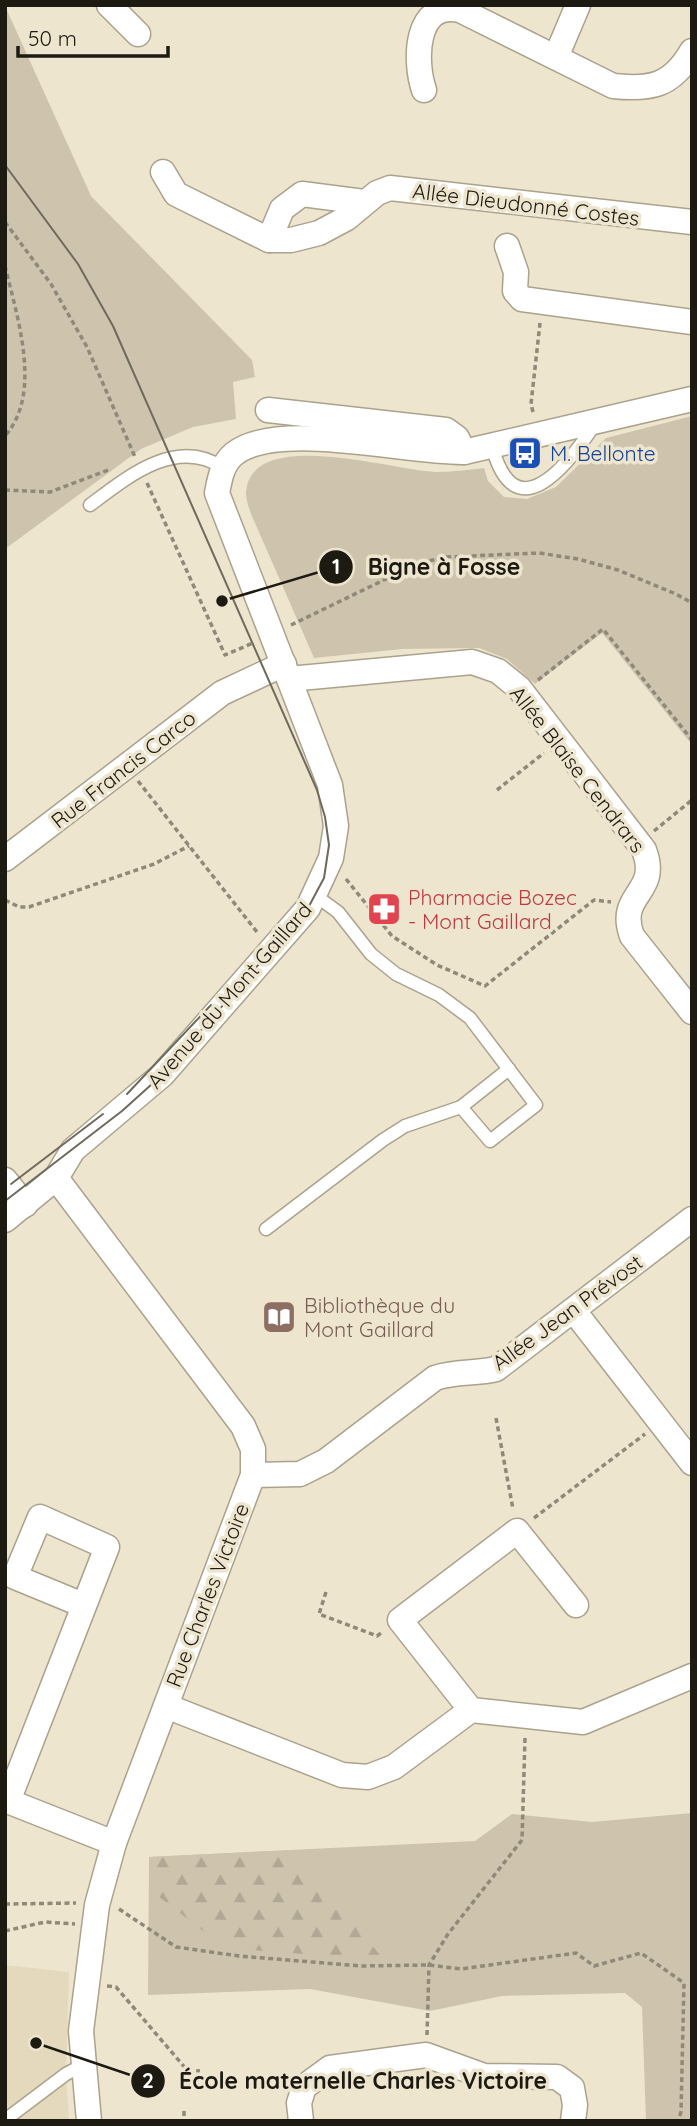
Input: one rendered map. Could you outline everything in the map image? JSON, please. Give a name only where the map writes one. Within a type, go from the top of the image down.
[{"type":"street","points":[[108,5],[138,34]]},
{"type":"street","points":[[556,57],[578,5]]},
{"type":"street","points":[[424,90],[417,71],[424,23],[435,10],[446,6],[461,8],[613,86],[639,89],[662,83],[680,71],[692,51]]},
{"type":"street","points":[[163,172],[176,194],[270,240],[282,209],[302,194],[364,202]]},
{"type":"street","name":"Allée Dieudonné Costes","points":[[270,240],[291,240],[319,233],[347,218],[364,202],[390,188],[692,222]]},
{"type":"street","points":[[507,246],[516,272],[515,291],[522,299],[692,322]]},
{"type":"street","points":[[223,468],[233,455],[255,441],[294,437],[432,452],[464,452],[692,399]]},
{"type":"street","points":[[268,410],[446,430],[457,438],[464,452]]},
{"type":"street","name":"Avenue du Mont Gaillard","points":[[5,1220],[56,1178],[73,1150],[162,1075],[276,948],[316,896],[331,858],[336,826],[330,785],[274,634],[230,533],[217,493],[223,468]]},
{"type":"street","name":"Allée Blaise Cendrars","points":[[286,671],[472,662],[498,671],[522,692],[639,843],[650,864],[649,878],[630,905]]},
{"type":"street","name":"Rue Francis Carco","points":[[5,859],[222,693],[242,682],[286,671]]},
{"type":"street","points":[[630,905],[627,921],[632,936],[692,1012]]},
{"type":"street","name":"Rue Charles Victoire","points":[[56,1178],[243,1426],[254,1449],[253,1475],[114,1843],[95,1916],[80,2031],[89,2121]]},
{"type":"street","points":[[5,1180],[25,1205]]},
{"type":"street","name":"Allée Jean Prévost","points":[[253,1475],[300,1474],[326,1461],[435,1378],[450,1373],[478,1373],[496,1369],[692,1219]]},
{"type":"street","points":[[575,1311],[692,1463]]},
{"type":"street","points":[[471,1710],[400,1620],[517,1531],[576,1605]]},
{"type":"street","points":[[83,1605],[7,1801],[114,1843]]},
{"type":"street","points":[[166,1706],[342,1774],[368,1777],[394,1767],[471,1710],[583,1722],[692,1676]]},
{"type":"street","points":[[301,2121],[299,2103],[304,2087],[330,2068],[426,2055],[484,2076],[557,2077],[572,2088],[575,2105],[573,2121]]},
{"type":"lane","points":[[492,446],[501,475],[510,484],[531,486],[552,478],[565,466],[596,421]]},
{"type":"lane","points":[[90,505],[122,480],[177,455],[207,457],[223,468]]},
{"type":"lane","points":[[316,896],[338,912],[371,954],[396,974],[439,995],[470,1018],[536,1105],[490,1142],[461,1107]]},
{"type":"lane","points":[[266,1229],[383,1140],[405,1126],[461,1107],[509,1069]]},
{"type":"lane","points":[[5,2120],[66,2074],[83,2065]]},
{"type":"path","points":[[5,222],[51,284],[87,347],[225,656],[243,647]]},
{"type":"path","points":[[5,266],[26,373],[24,403],[16,424],[5,436]]},
{"type":"path","points":[[539,435],[531,404],[543,302]]},
{"type":"path","points":[[125,461],[135,456]]},
{"type":"path","points":[[5,490],[50,492],[79,483],[115,466]]},
{"type":"path","points":[[274,634],[419,563],[447,558],[539,553],[579,559],[618,570],[677,594],[692,603]]},
{"type":"path","points":[[522,692],[603,629],[692,740]]},
{"type":"path","points":[[496,790],[560,741]]},
{"type":"path","points":[[126,766],[249,924],[276,948]]},
{"type":"path","points":[[639,843],[692,800]]},
{"type":"path","points":[[5,900],[19,907],[29,907],[154,864],[189,846]]},
{"type":"path","points":[[341,873],[391,936],[437,965],[485,986],[594,900],[630,905]]},
{"type":"path","points":[[496,1418],[517,1531],[644,1437],[653,1412]]},
{"type":"path","points":[[326,1592],[319,1614],[377,1636],[400,1620]]},
{"type":"path","points":[[426,2055],[429,1965],[448,1934],[522,1840],[525,1717]]},
{"type":"path","points":[[5,1904],[56,1901],[95,1916]]},
{"type":"path","points":[[5,1931],[121,1910],[176,1947],[239,1956],[360,1966],[429,1965],[461,1969],[576,1953],[594,1966],[641,1953],[684,1983],[681,2112],[678,2121]]},
{"type":"path","points":[[87,1984],[116,1987],[187,2070],[200,2071]]},
{"type":"path","points":[[684,1997],[692,1997]]},
{"type":"path","points":[[184,2111],[184,2121]]},
{"type":"shaded area","points":[[5,1965],[69,1972],[66,2074],[69,2121],[5,2121]]},
{"type":"green space","points":[[5,6],[91,196],[252,360],[255,377],[233,382],[236,419],[193,427],[141,449],[5,549]]},
{"type":"green space","points":[[692,416],[692,745],[602,633],[535,684],[507,659],[479,648],[402,649],[314,658],[246,498],[254,473],[272,461],[297,456],[359,460],[435,472],[484,468],[488,481],[504,497],[527,499],[556,487],[606,438]]},
{"type":"green space","points":[[692,1813],[692,2121],[646,2121],[642,2007],[625,1993],[502,1996],[430,2011],[310,1989],[148,1995],[149,1857],[475,1841],[512,1814],[592,1822]]},
{"type":"green space","points":[[295,1850],[384,1960],[225,1948],[149,1889],[149,1857]]},
{"type":"tram line","points":[[5,165],[78,264],[113,326],[317,790],[329,845],[324,878],[308,908],[162,1075],[122,1111],[5,1201]]},
{"type":"tram line","points":[[127,1094],[211,1005]]},
{"type":"tram line","points":[[11,1184],[103,1114]]},
{"type":"place","name":"M. Bellonte","points":[[525,453]]},
{"type":"place","name":"Bigne à Fosse","points":[[222,601]]},
{"type":"place","name":"Pharmacie Bozec - Mont Gaillard","points":[[384,909]]},
{"type":"place","name":"Bibliothèque du Mont Gaillard","points":[[279,1317]]},
{"type":"place","name":"École maternelle Charles Victoire","points":[[36,2043]]}]
